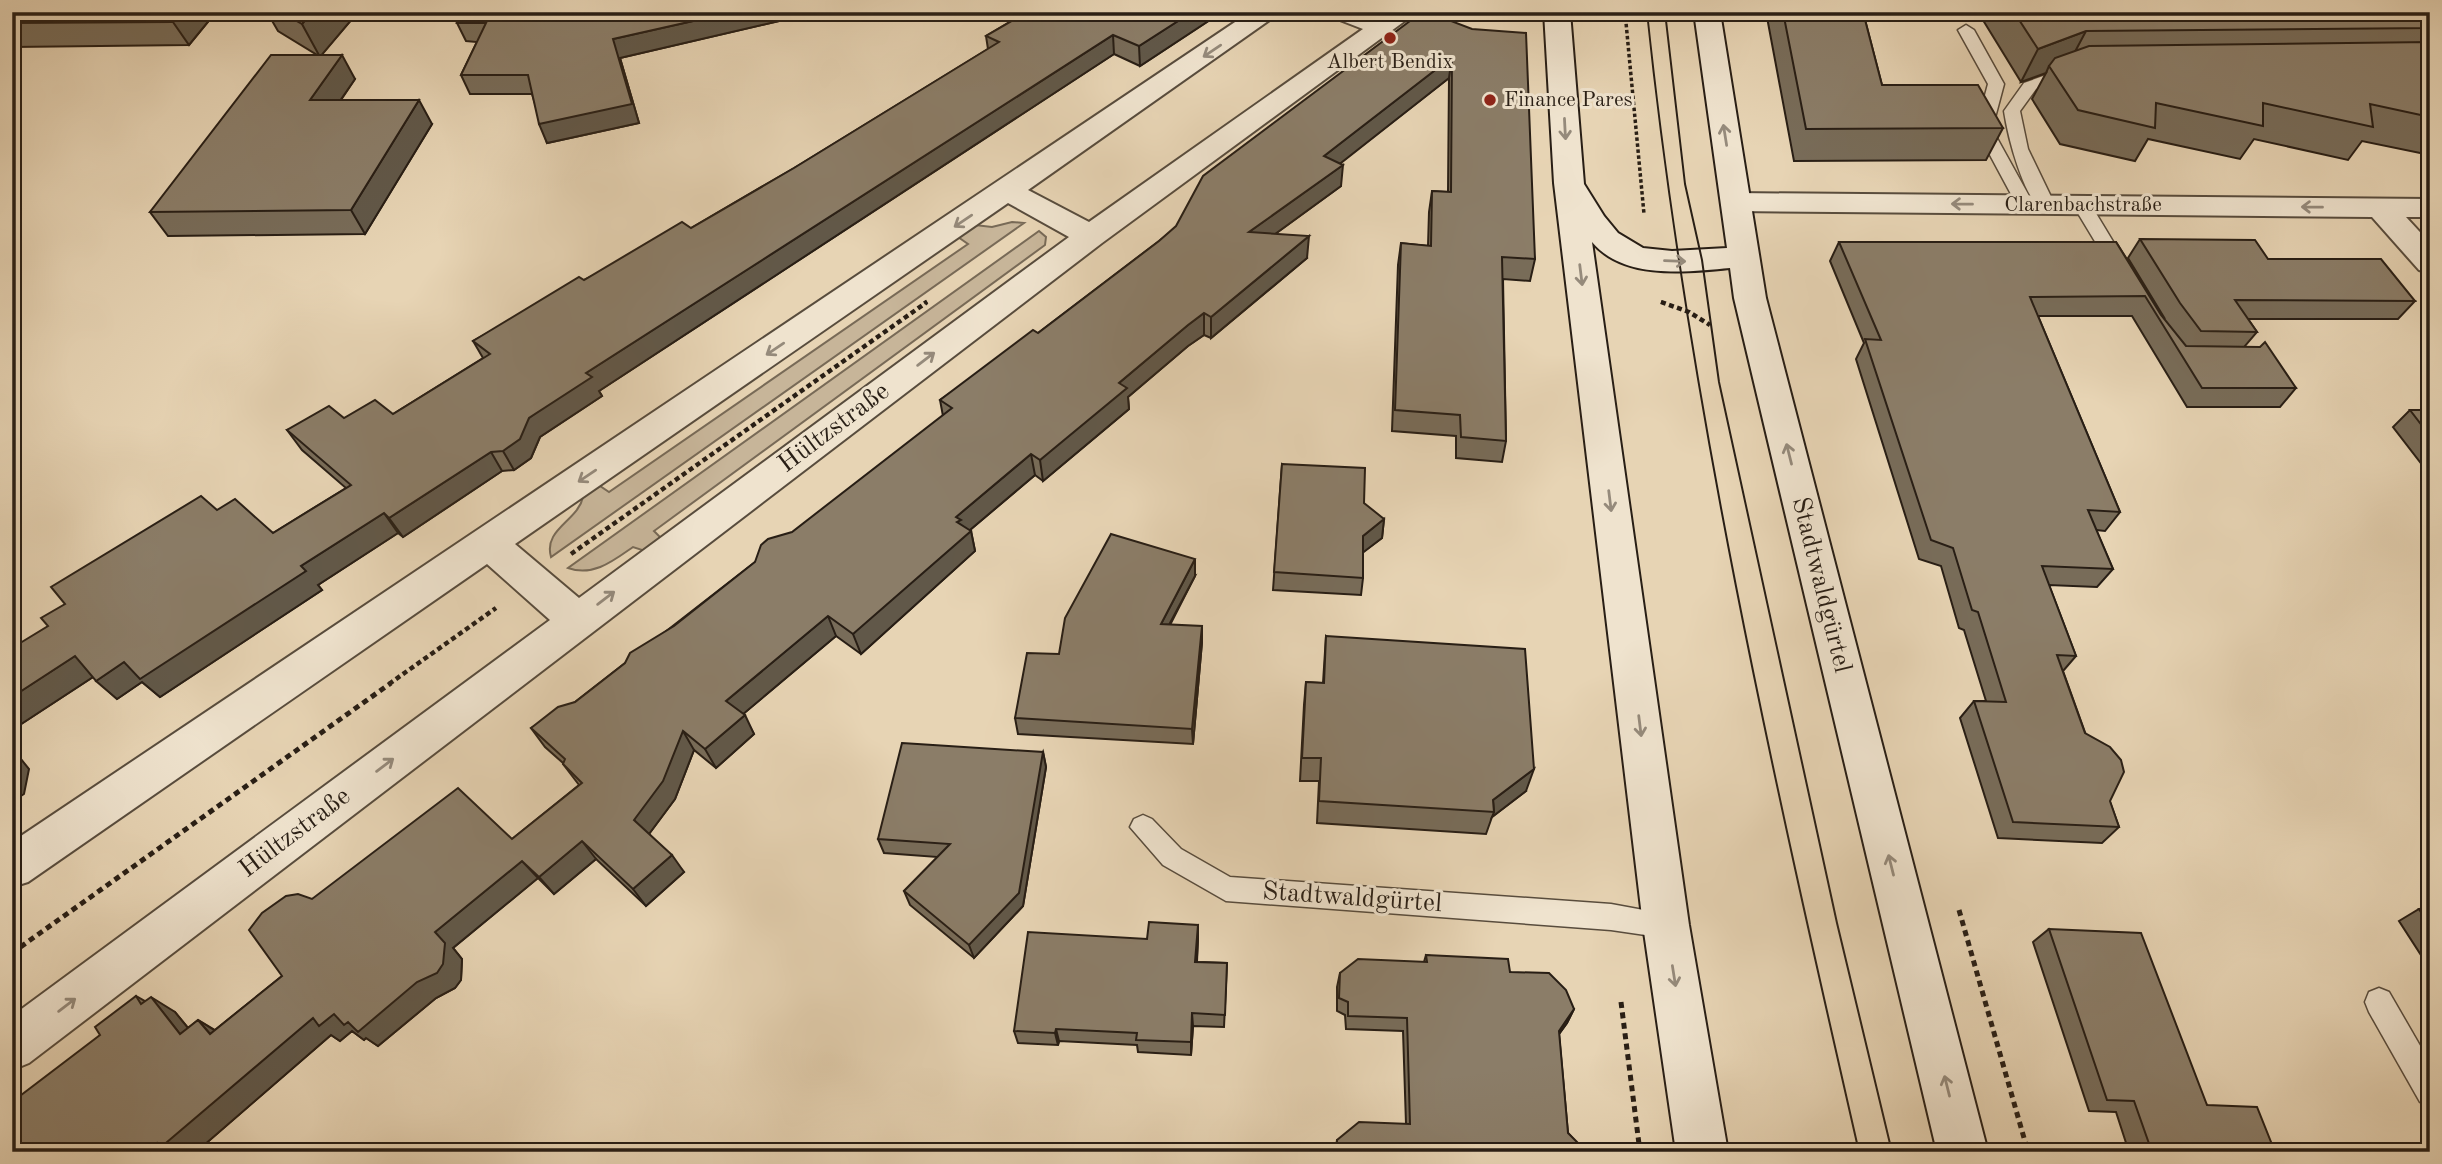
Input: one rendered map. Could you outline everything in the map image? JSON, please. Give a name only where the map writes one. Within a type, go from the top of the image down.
[{"type":"street","points":[[12,867],[1268,12]]},
{"type":"street","name":"Hültzstraße","points":[[1341,12],[1394,20]]},
{"type":"street","points":[[1557,12],[1569,183],[1666,925],[1702,1152]]},
{"type":"street","name":"Stadtwaldgürtel","points":[[1707,12],[1756,323],[1963,1152]]},
{"type":"street","name":"Hültzstraße","points":[[12,1046],[1091,236],[1394,20]]},
{"type":"street","points":[[1569,183],[1608,242],[1634,256],[1682,262],[1744,257]]},
{"type":"street","points":[[1008,191],[1091,236]]},
{"type":"street","name":"Clarenbachstraße","points":[[1735,202],[2430,208]]},
{"type":"street","points":[[2381,208],[2430,263]]},
{"type":"street","points":[[488,543],[577,620]]},
{"type":"lane","points":[[1966,30],[1996,84],[1984,130],[2036,205]]},
{"type":"lane","points":[[2036,205],[2019,149],[2012,111],[2030,86],[2069,71],[2083,71]]},
{"type":"lane","points":[[2082,205],[2130,283]]},
{"type":"lane","name":"Stadtwaldgürtel","points":[[1143,827],[1172,857],[1226,889],[1611,918],[1666,925]]},
{"type":"lane","points":[[2379,1002],[2430,1092]]},
{"type":"path","points":[[1625,12],[1651,299],[1689,312],[1720,329]]},
{"type":"path","name":"Hültzstraße","points":[[12,953],[938,293]]},
{"type":"shaded area","points":[[1012,222],[1024,223],[551,557],[552,539],[575,513],[583,497],[600,486],[609,492],[968,244],[958,237],[975,225],[992,227]]},
{"type":"shaded area","points":[[1039,231],[1046,237],[1045,245],[654,531],[662,539],[645,551],[633,547],[594,569],[568,568]]},
{"type":"building","points":[[12,12],[181,12],[173,22],[12,23]]},
{"type":"building","points":[[281,12],[312,12],[302,24]]},
{"type":"building","points":[[464,12],[733,12],[613,39],[632,104],[539,124],[528,75],[461,75],[486,23],[457,23]]},
{"type":"building","points":[[1027,12],[1192,12],[1139,46],[1113,35],[586,373],[592,377],[529,418],[520,439],[503,451],[491,452],[389,518],[384,513],[301,566],[306,571],[140,679],[124,662],[96,681],[75,656],[12,697],[12,648],[48,626],[41,618],[65,604],[51,587],[201,496],[217,510],[235,499],[273,533],[351,485],[287,430],[329,406],[344,418],[375,400],[393,414],[490,354],[473,341],[579,277],[584,280],[682,222],[691,228],[794,168],[999,42],[986,36]]},
{"type":"building","points":[[1422,12],[1446,12],[1451,21],[1472,29],[1526,33],[1535,259],[1502,257],[1506,441],[1461,437],[1460,415],[1395,410],[1401,243],[1431,246],[1432,191],[1451,192],[1452,57],[1324,156],[1343,165],[1249,232],[1309,236],[1211,317],[1204,313],[1188,325],[1119,383],[1127,388],[1040,460],[1031,454],[956,517],[961,520],[957,522],[971,531],[853,634],[828,616],[726,701],[745,715],[705,749],[683,731],[663,781],[634,820],[672,855],[633,889],[582,841],[539,877],[522,861],[435,932],[445,943],[443,964],[437,973],[417,982],[358,1032],[348,1022],[344,1025],[334,1014],[319,1026],[313,1018],[160,1148],[157,1143],[146,1152],[12,1152],[12,1102],[100,1035],[95,1027],[136,996],[141,1004],[151,997],[180,1034],[198,1020],[210,1034],[282,976],[249,930],[262,913],[286,896],[298,894],[312,899],[458,788],[512,839],[582,783],[563,764],[565,759],[531,728],[558,707],[575,702],[625,663],[630,653],[674,626],[755,562],[761,545],[768,539],[792,532],[952,408],[940,400],[1033,330],[1038,333],[1176,226],[1203,176]]},
{"type":"building","points":[[1783,12],[1863,12],[1882,85],[1978,85],[2003,128],[1806,129]]},
{"type":"building","points":[[2014,12],[2430,12],[2430,28],[2086,31],[2038,49]]},
{"type":"building","points":[[2430,42],[2430,117],[2370,104],[2373,127],[2263,103],[2263,126],[2156,103],[2155,128],[2078,110],[2049,66],[2055,58],[2089,46]]},
{"type":"building","points":[[271,55],[342,55],[310,100],[419,100],[351,210],[150,212]]},
{"type":"building","points":[[2140,239],[2255,240],[2268,259],[2381,259],[2415,301],[2235,300],[2257,332],[2201,331]]},
{"type":"building","points":[[1839,242],[2116,242],[2161,315],[2186,346],[2260,347],[2265,342],[2296,388],[2202,388],[2145,296],[2030,297],[2120,512],[2088,510],[2113,569],[2042,566],[2076,656],[2057,655],[2085,733],[2110,747],[2121,760],[2124,772],[2110,801],[2119,827],[2013,822],[1974,701],[2006,702],[1978,612],[1972,610],[1953,548],[1931,540],[1865,339],[1881,340]]},
{"type":"building","points":[[2410,410],[2430,410],[2430,436]]},
{"type":"building","points":[[1282,464],[1365,468],[1364,503],[1384,519],[1363,536],[1363,578],[1274,572]]},
{"type":"building","points":[[1111,534],[1195,559],[1161,624],[1202,626],[1192,729],[1015,718],[1027,653],[1059,654],[1065,618]]},
{"type":"building","points":[[1326,636],[1525,649],[1534,769],[1493,800],[1494,812],[1319,801],[1321,758],[1302,758],[1306,682],[1324,683]]},
{"type":"building","points":[[902,743],[1043,752],[1019,893],[969,945],[904,891],[950,844],[878,839]]},
{"type":"building","points":[[2430,908],[2430,926],[2419,909]]},
{"type":"building","points":[[1149,922],[1198,925],[1195,962],[1227,963],[1225,1015],[1192,1013],[1191,1042],[1136,1040],[1137,1033],[1056,1029],[1055,1033],[1014,1031],[1028,932],[1147,939]]},
{"type":"building","points":[[2049,929],[2141,933],[2207,1105],[2257,1107],[2275,1152],[2152,1152],[2134,1101],[2107,1100]]},
{"type":"building","points":[[1426,955],[1508,959],[1510,972],[1549,973],[1566,990],[1574,1009],[1559,1031],[1568,1133],[1585,1152],[1337,1152],[1337,1140],[1359,1122],[1410,1124],[1407,1018],[1348,1016],[1348,1002],[1339,998],[1340,973],[1358,959],[1427,962]]},
{"type":"tram line","points":[[1647,12],[1664,156],[1709,442],[1765,727],[1859,1152]]},
{"type":"tram line","points":[[1665,12],[1685,184],[1702,260],[1719,382],[1837,923],[1892,1152]]},
{"type":"place","name":"Albert Bendix","points":[[1390,38]]},
{"type":"place","name":"Finance Pares","points":[[1490,100]]}]
